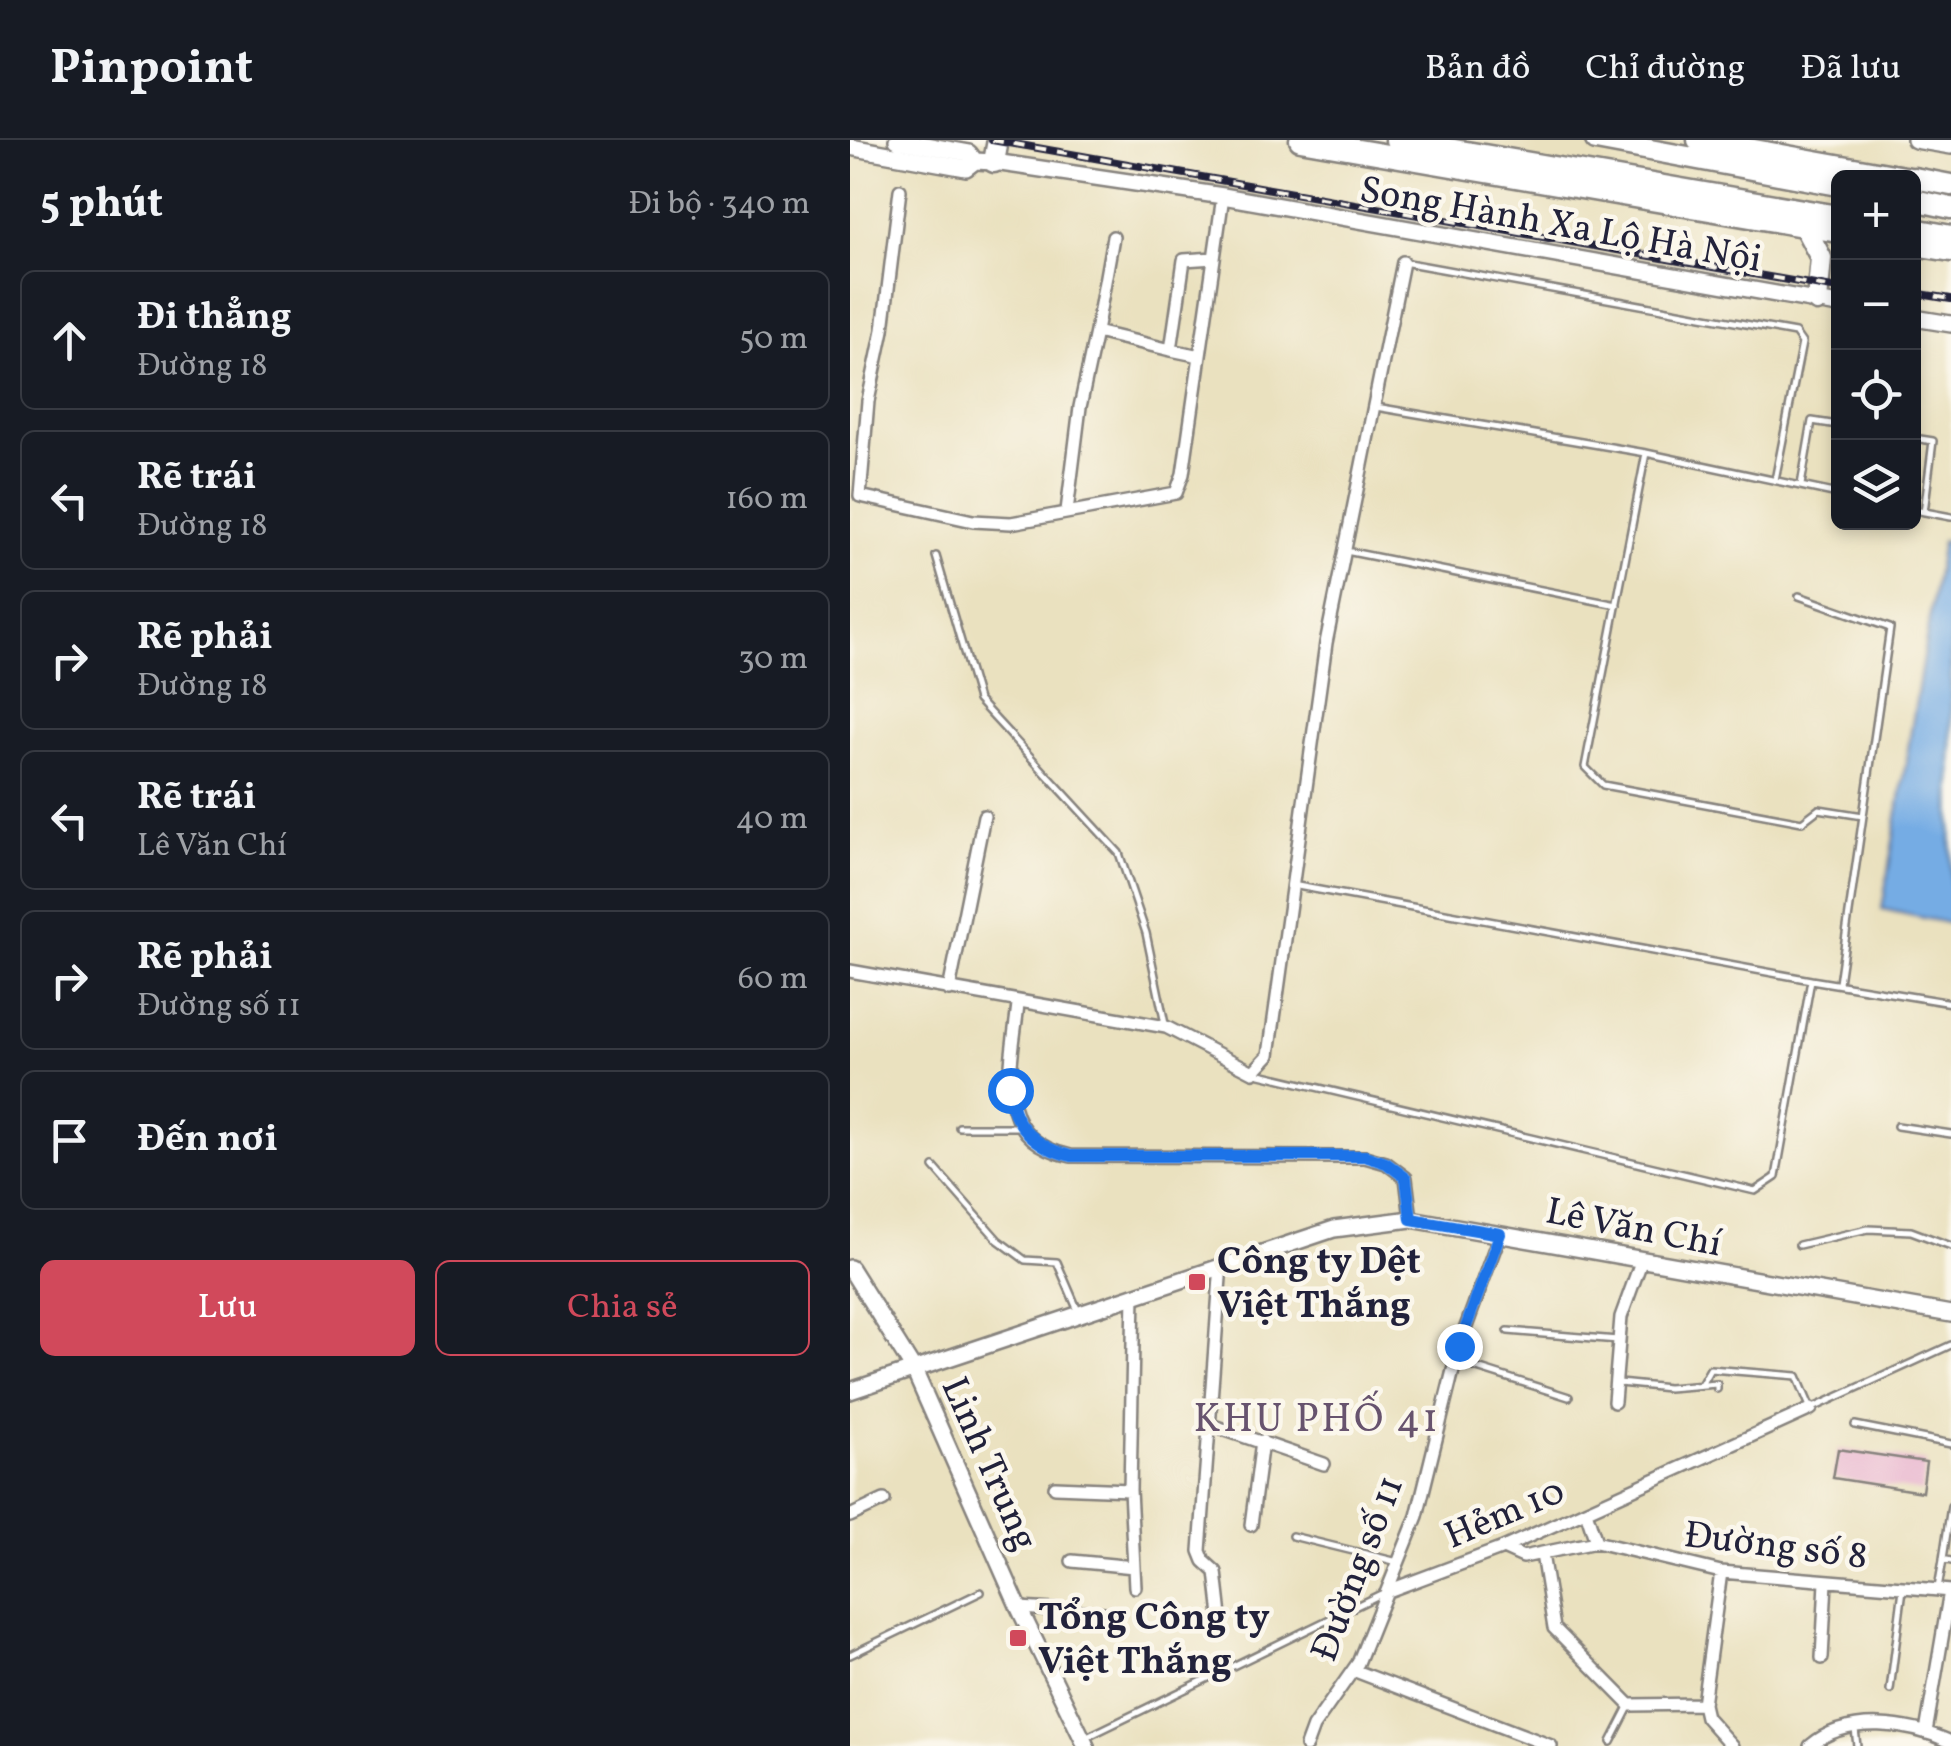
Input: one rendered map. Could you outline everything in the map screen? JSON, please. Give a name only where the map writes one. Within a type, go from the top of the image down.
[{"type":"highway","points":[[985,162],[998,140]]},
{"type":"highway","points":[[1300,140],[1831,231]]},
{"type":"highway","points":[[1396,140],[1831,215]]},
{"type":"highway","points":[[1596,140],[1831,184]]},
{"type":"highway","points":[[1698,140],[1867,170]]},
{"type":"highway","points":[[1921,180],[1951,185]]},
{"type":"highway","points":[[1921,202],[1951,208]]},
{"type":"highway","points":[[1804,226],[1821,258],[1828,303]]},
{"type":"highway","points":[[1921,231],[1951,236]]},
{"type":"highway","points":[[1921,245],[1951,251]]},
{"type":"main road","name":"Song Hành Xa Lộ Hà Nội","points":[[898,140],[969,153],[985,162],[1223,196],[1828,303]]},
{"type":"main road","points":[[1915,140],[1951,146]]},
{"type":"main road","name":"Song Hành Xa Lộ Hà Nội","points":[[850,146],[966,168],[985,162]]},
{"type":"main road","points":[[1921,319],[1951,324]]},
{"type":"main road","name":"Lê Văn Chí","points":[[850,1391],[1221,1264],[1334,1230],[1411,1219],[1951,1314]]},
{"type":"main road","name":"Linh Trung","points":[[850,1268],[914,1370],[1019,1608],[1084,1742]]},
{"type":"street","points":[[900,190],[883,330],[868,401],[860,496],[973,521],[1012,522],[1176,493],[1223,196]]},
{"type":"street","points":[[1067,511],[1113,237]]},
{"type":"street","points":[[1171,350],[1184,260],[1214,258]]},
{"type":"street","points":[[850,971],[1018,1004],[1166,1027],[1254,1072],[1269,1055],[1326,643],[1403,262]]},
{"type":"street","points":[[1096,332],[1200,356]]},
{"type":"street","points":[[950,990],[984,816]]},
{"type":"street","points":[[1018,1004],[1010,1103],[1022,1126],[1046,1148],[1071,1156],[1365,1156],[1386,1163],[1406,1178],[1411,1219]]},
{"type":"street","name":"Đường số 11","points":[[1306,1746],[1313,1727],[1354,1670],[1417,1516],[1455,1362],[1500,1234]]},
{"type":"street","points":[[1614,1402],[1618,1340],[1641,1262]]},
{"type":"street","points":[[1221,1264],[1200,1551],[1216,1572],[1221,1616]]},
{"type":"street","points":[[1134,1294],[1130,1490],[1135,1587]]},
{"type":"street","name":"Hẻm 10","points":[[1388,1591],[1503,1548],[1810,1409]]},
{"type":"street","points":[[1208,1424],[1324,1464]]},
{"type":"street","points":[[1251,1525],[1262,1441]]},
{"type":"street","points":[[1055,1487],[1130,1490]]},
{"type":"street","points":[[850,1516],[884,1500]]},
{"type":"street","points":[[1503,1548],[1523,1557],[1596,1542],[1586,1511]]},
{"type":"street","name":"Đường số 8","points":[[1596,1542],[1721,1572],[1946,1591]]},
{"type":"street","points":[[1542,1554],[1554,1628],[1630,1706],[1703,1704]]},
{"type":"street","points":[[1072,1560],[1134,1567]]},
{"type":"street","points":[[1721,1572],[1703,1704],[1706,1717],[1732,1746]]},
{"type":"street","points":[[1822,1658],[1826,1582]]},
{"type":"street","points":[[1926,1732],[1946,1591]]},
{"type":"street","points":[[1019,1608],[1104,1614]]},
{"type":"street","points":[[1354,1670],[1551,1746]]},
{"type":"street","points":[[1810,1746],[1833,1732],[1854,1726],[1926,1732],[1951,1742]]},
{"type":"lane","points":[[1403,262],[1795,333],[1802,343],[1775,480]]},
{"type":"lane","points":[[1376,407],[1646,452],[1831,493]]},
{"type":"lane","points":[[1800,486],[1812,421],[1831,424]]},
{"type":"lane","points":[[1921,439],[1934,441],[1924,512]]},
{"type":"lane","points":[[1646,452],[1585,766],[1594,781],[1802,822],[1820,809],[1863,816]]},
{"type":"lane","points":[[1921,511],[1951,517]]},
{"type":"lane","points":[[1346,551],[1617,605]]},
{"type":"lane","points":[[936,556],[978,700],[1119,853],[1146,933],[1166,1027]]},
{"type":"lane","points":[[1798,596],[1890,628],[1840,983]]},
{"type":"lane","points":[[1292,885],[1951,1003]]},
{"type":"lane","points":[[1254,1072],[1755,1191],[1776,1176],[1810,980]]},
{"type":"lane","points":[[958,1127],[1022,1126]]},
{"type":"lane","points":[[1897,1126],[1951,1134]]},
{"type":"lane","points":[[934,1167],[998,1240],[1025,1260],[1057,1262],[1080,1315]]},
{"type":"lane","points":[[1798,1244],[1868,1230],[1911,1231],[1951,1246]]},
{"type":"lane","points":[[1508,1331],[1618,1340]]},
{"type":"lane","name":"Hẻm 10","points":[[1810,1409],[1951,1345]]},
{"type":"lane","points":[[1455,1362],[1569,1397]]},
{"type":"lane","points":[[1701,1385],[1710,1369],[1797,1376],[1810,1409]]},
{"type":"lane","points":[[1616,1383],[1717,1384],[1717,1389]]},
{"type":"lane","points":[[1855,1425],[1951,1444]]},
{"type":"lane","points":[[1946,1591],[1942,1560],[1951,1506]]},
{"type":"lane","points":[[1292,1536],[1398,1562]]},
{"type":"lane","points":[[1942,1560],[1951,1561]]},
{"type":"lane","points":[[1890,1690],[1903,1589]]},
{"type":"lane","name":"Hẻm 10","points":[[1084,1742],[1388,1591]]},
{"type":"lane","points":[[850,1655],[980,1592]]},
{"type":"lane","points":[[1611,1742],[1630,1706]]},
{"type":"lane","points":[[1854,1726],[1856,1746]]},
{"type":"water","points":[[1942,541],[1951,543],[1951,924],[1882,909]]},
{"type":"building","points":[[1838,1449],[1926,1462],[1922,1492],[1833,1478]]},
{"type":"railway","points":[[992,140],[1831,288]]},
{"type":"railway","points":[[1921,294],[1951,299]]},
{"type":"place","name":"Công ty Dệt Việt Thắng","points":[[1197,1282]]},
{"type":"place","name":"Tổng Công ty Việt Thắng","points":[[1018,1638]]},
{"type":"district","name":"KHU PHỐ 41","points":[[1317,1417]]},
{"type":"route","points":[[1010,1090],[1010,1103],[1022,1126],[1046,1148],[1071,1156],[1365,1156],[1386,1163],[1406,1178],[1411,1219],[1500,1234],[1459,1346]]}]
